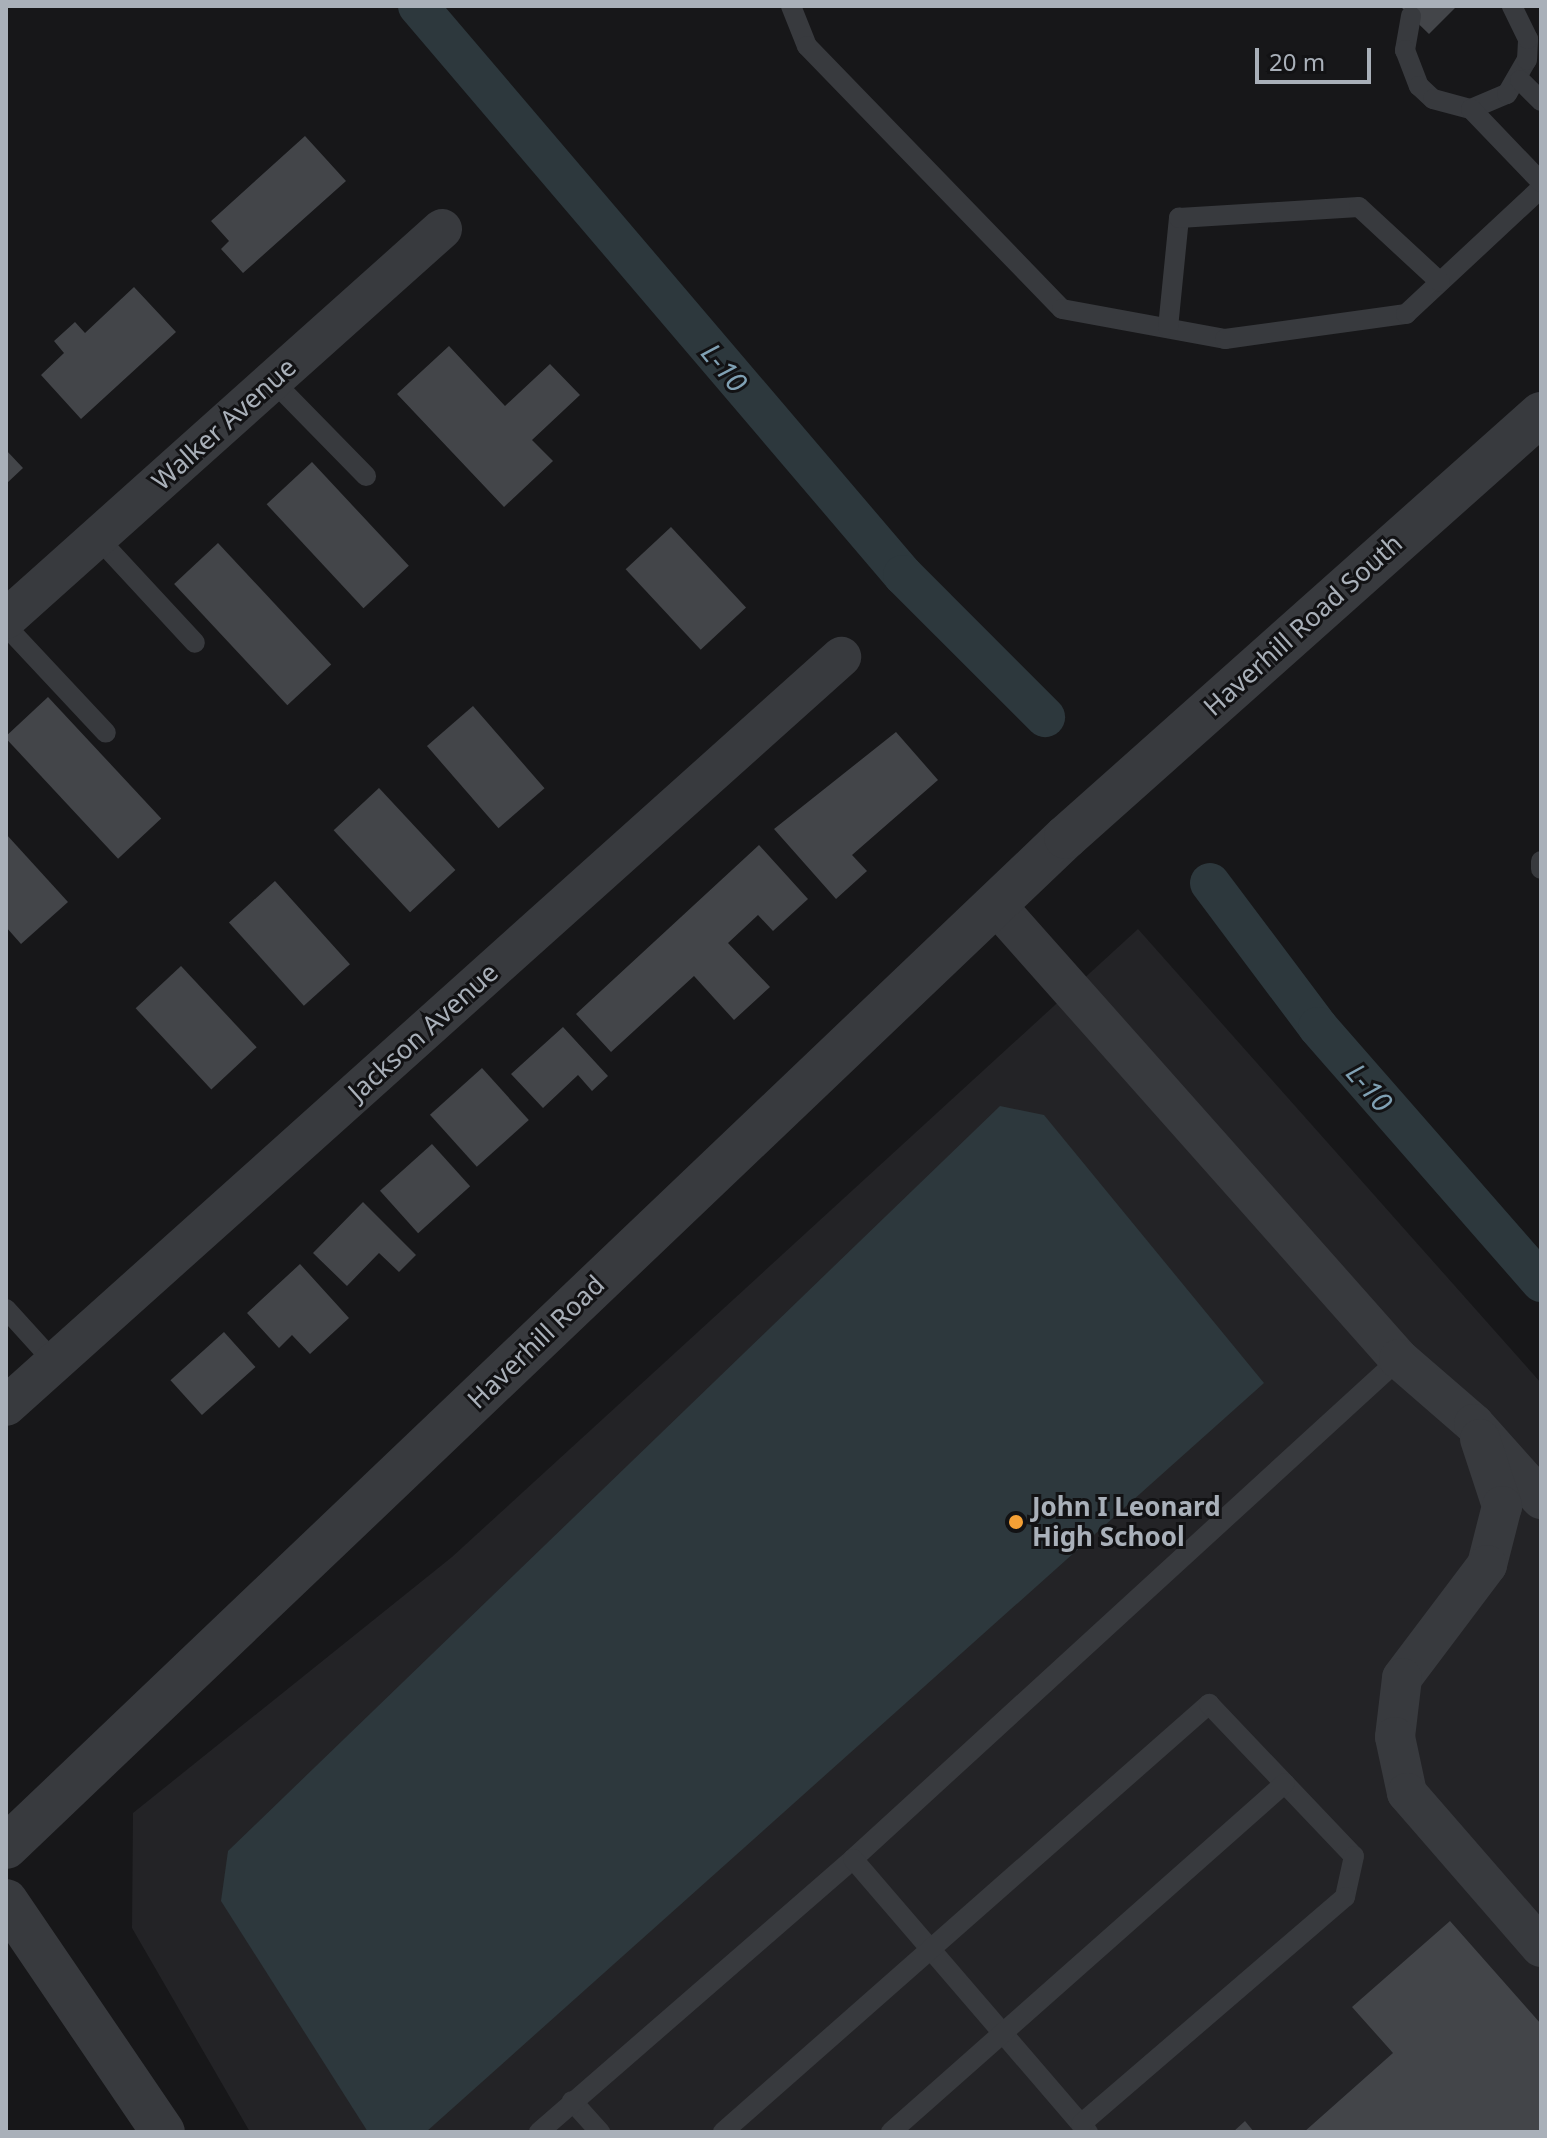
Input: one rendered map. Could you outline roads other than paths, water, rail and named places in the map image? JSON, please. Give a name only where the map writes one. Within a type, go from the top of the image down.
[{"type":"street","name":"Walker Avenue","points":[[6,619],[442,229]]},
{"type":"street","name":"Haverhill Road South","points":[[1066,837],[1541,414]]},
{"type":"street","name":"Jackson Avenue","points":[[6,1406],[841,657]]},
{"type":"street","name":"Haverhill Road","points":[[6,1847],[1066,837]]},
{"type":"street","points":[[995,904],[1399,1359],[1474,1424],[1541,1499]]},
{"type":"street","points":[[1474,1424],[1502,1506],[1487,1565],[1402,1678],[1395,1737],[1407,1793],[1541,1947]]},
{"type":"street","points":[[6,1901],[163,2132]]},
{"type":"lane","points":[[791,6],[807,46],[1062,309],[1225,339],[1406,314],[1541,185],[1471,109]]},
{"type":"lane","points":[[1411,16],[1405,50],[1419,86],[1433,99],[1471,109],[1490,105],[1520,80],[1528,39],[1512,6]]},
{"type":"lane","points":[[1520,80],[1541,101]]},
{"type":"lane","points":[[1168,328],[1179,218],[1359,207],[1440,282]]},
{"type":"lane","points":[[273,381],[366,476]]},
{"type":"lane","points":[[97,537],[195,643]]},
{"type":"lane","points":[[6,626],[106,733]]},
{"type":"lane","points":[[1541,861],[1541,869]]},
{"type":"lane","points":[[6,1309],[54,1362]]},
{"type":"lane","points":[[539,2132],[853,1859],[1399,1359]]},
{"type":"lane","points":[[723,2132],[929,1947],[1209,1704],[1354,1856],[1345,1897],[1085,2128],[929,1947],[853,1859]]},
{"type":"lane","points":[[891,2132],[1285,1783]]},
{"type":"lane","points":[[572,2101],[600,2132]]},
{"type":"waterway","name":"L-10","points":[[418,6],[903,575],[1045,717]]},
{"type":"waterway","name":"L-10","points":[[1210,883],[1318,1027],[1541,1282]]},
{"type":"place","name":"John I Leonard High School","points":[[1016,1522]]}]
